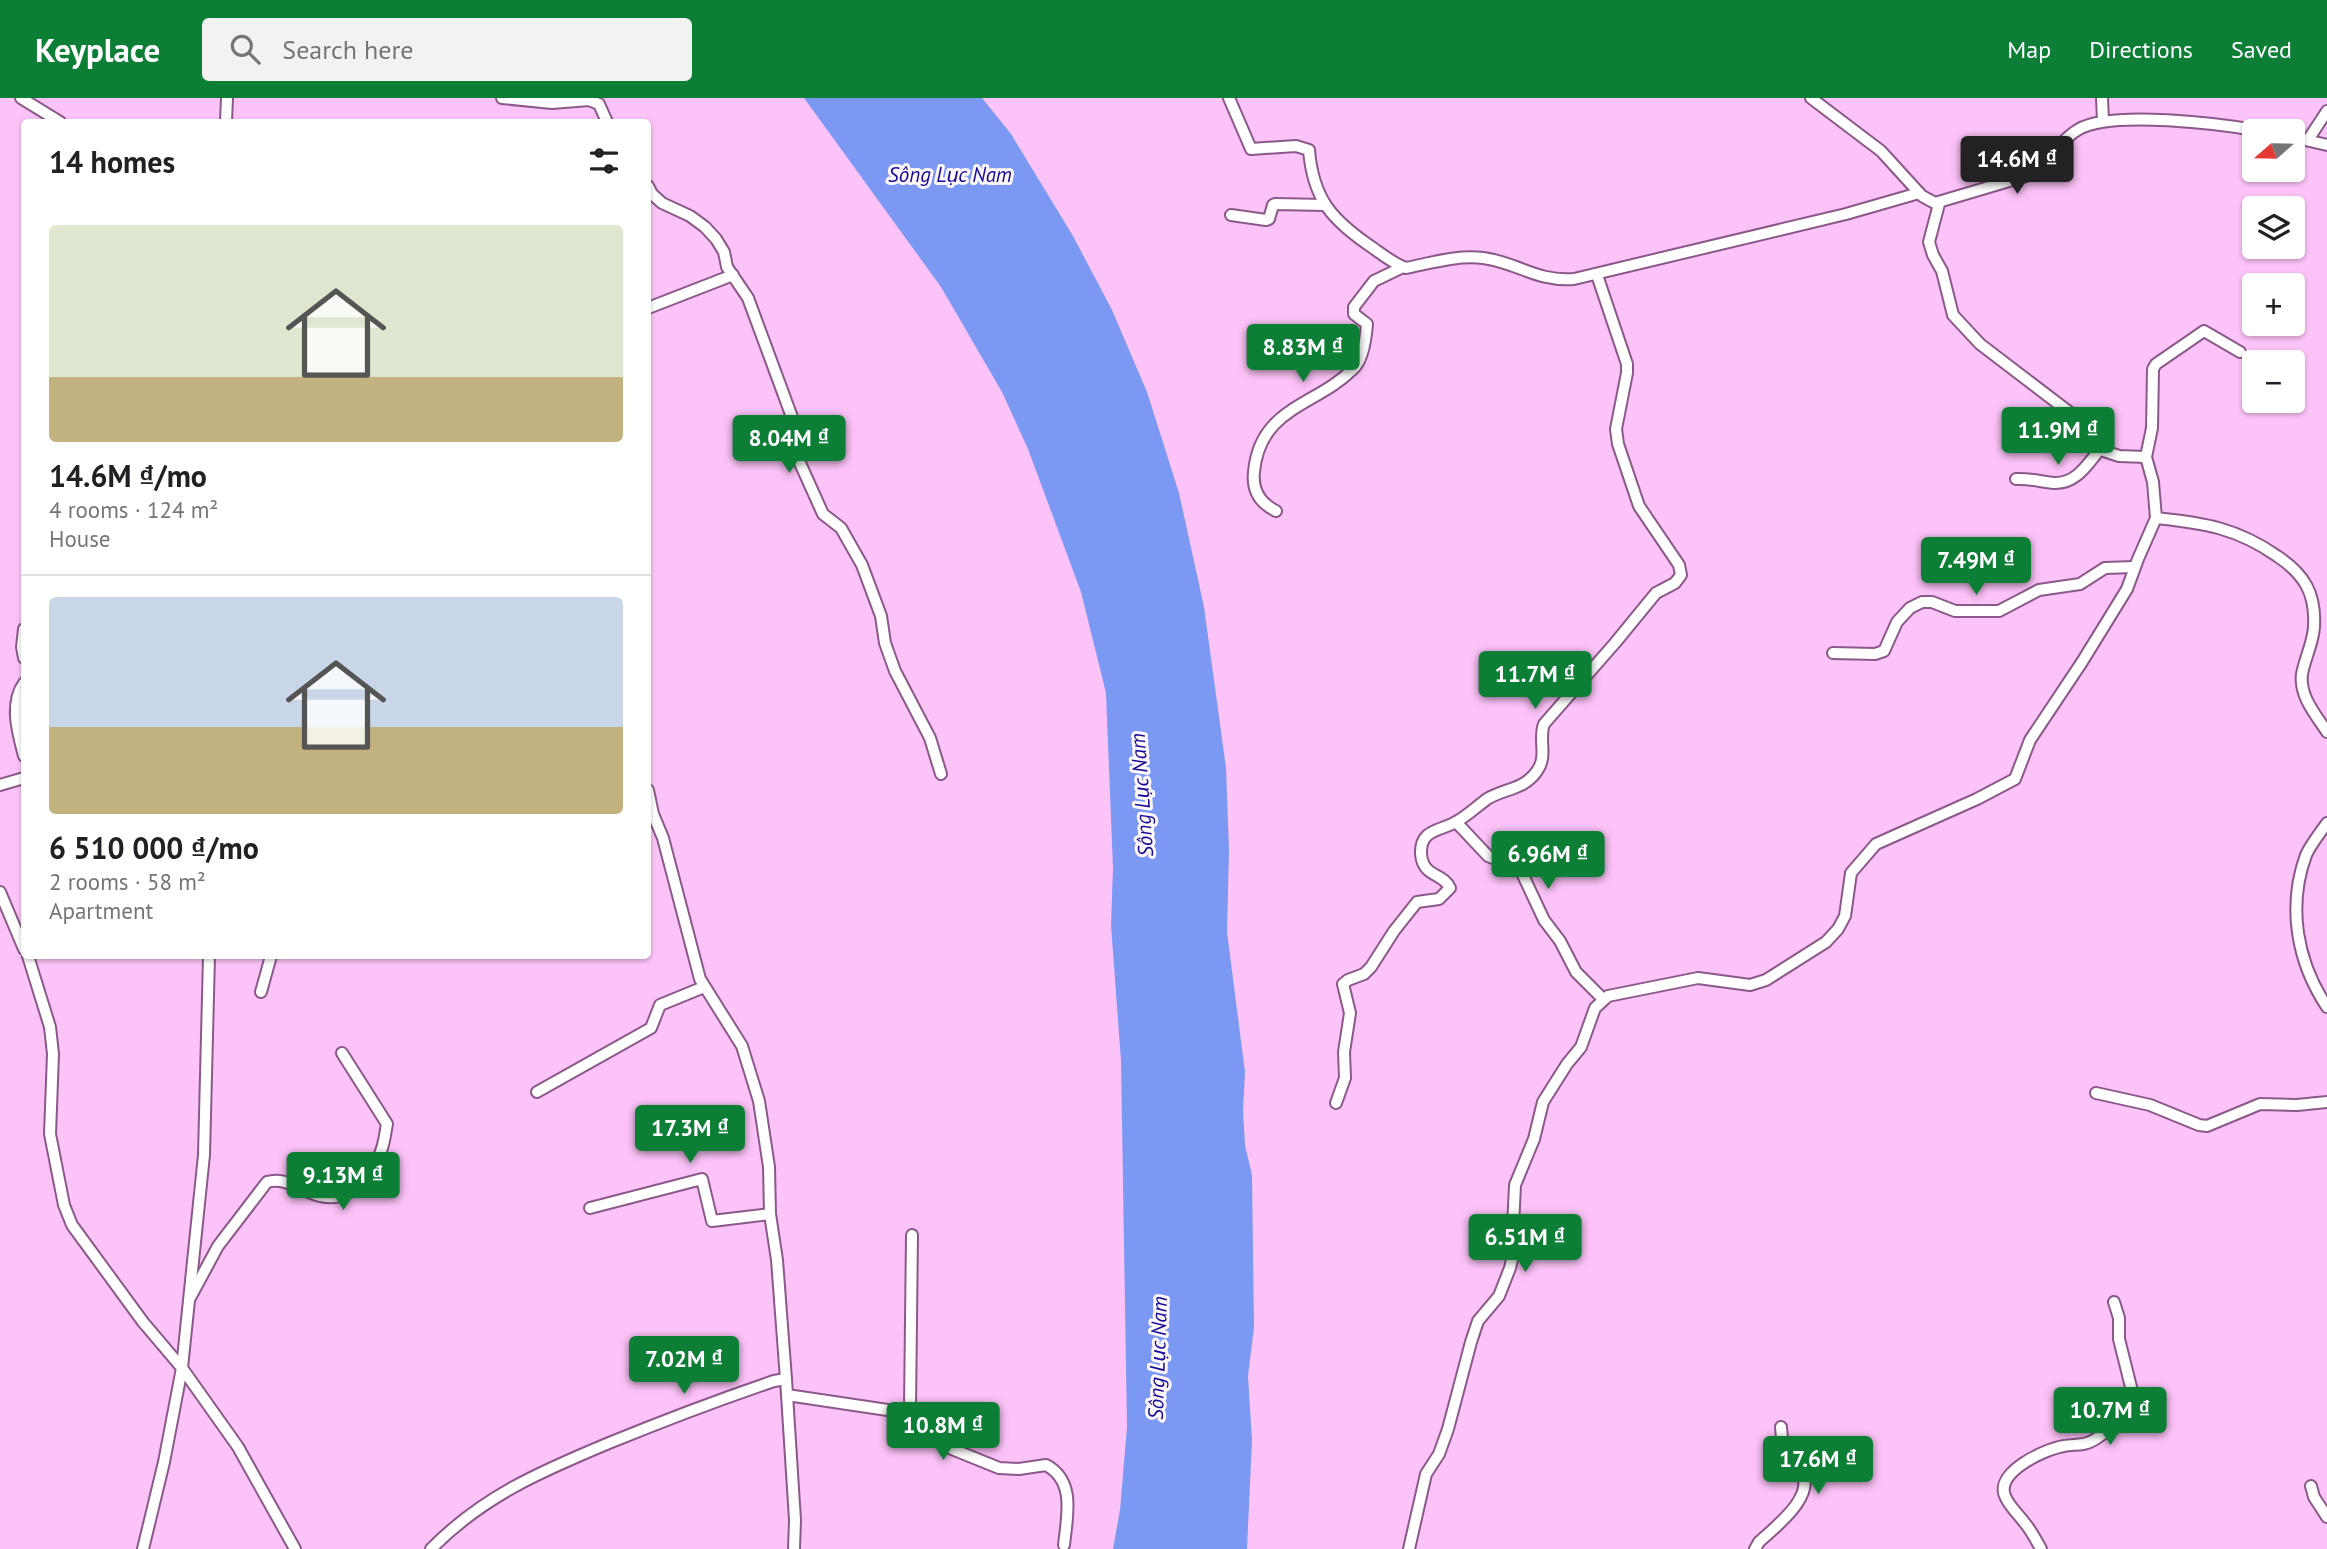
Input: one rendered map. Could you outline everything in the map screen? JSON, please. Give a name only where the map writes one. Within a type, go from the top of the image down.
[{"type":"street","points":[[21,98],[55,119]]},
{"type":"street","points":[[226,119],[227,98]]},
{"type":"street","points":[[510,98],[552,103],[595,102],[606,119]]},
{"type":"street","points":[[1229,98],[1251,149],[1296,146],[1309,150],[1312,172],[1331,215],[1355,236],[1403,267]]},
{"type":"street","points":[[1811,98],[1881,151],[1929,201],[1939,204],[2026,176],[2036,170],[2077,130],[2103,121],[2200,122],[2242,128]]},
{"type":"street","points":[[2102,98],[2103,121]]},
{"type":"street","points":[[2308,140],[2327,111]]},
{"type":"street","points":[[2305,139],[2327,145]]},
{"type":"street","points":[[651,192],[662,203],[690,216],[705,228],[724,252],[733,275],[748,298],[796,428],[795,452],[823,514],[841,528],[862,565],[881,616],[886,647],[895,671],[930,738],[941,774]]},
{"type":"street","points":[[1276,511],[1260,498],[1253,487],[1258,449],[1289,410],[1334,385],[1357,364],[1367,324],[1354,314],[1354,307],[1374,281],[1403,267],[1474,258],[1492,260],[1551,280],[1597,275],[1623,266],[1888,204],[1920,193]]},
{"type":"street","points":[[1231,215],[1266,220],[1269,219],[1275,204],[1325,205]]},
{"type":"street","points":[[1939,204],[1929,242],[1942,271],[1953,315],[1995,356],[2077,418],[2109,454],[2146,457]]},
{"type":"street","points":[[651,307],[733,275]]},
{"type":"street","points":[[1336,1103],[1345,1077],[1350,1013],[1343,984],[1364,974],[1371,967],[1394,931],[1418,902],[1439,899],[1448,891],[1450,885],[1428,871],[1424,865],[1422,846],[1427,834],[1457,822],[1490,798],[1527,783],[1540,768],[1544,752],[1544,724],[1607,654],[1656,593],[1675,583],[1681,575],[1679,565],[1639,506],[1618,444],[1616,429],[1627,364],[1597,275]]},
{"type":"street","points":[[1409,1549],[1426,1474],[1439,1454],[1448,1429],[1478,1321],[1499,1296],[1510,1268],[1515,1247],[1514,1185],[1534,1139],[1542,1102],[1581,1047],[1595,1008],[1603,999],[1698,978],[1750,985],[1758,983],[1826,942],[1838,929],[1845,916],[1851,873],[1876,844],[2015,779],[2030,740],[2123,596],[2156,517],[2153,482],[2146,457],[2153,421],[2153,369],[2160,359],[2204,331],[2239,352]]},
{"type":"street","points":[[2016,479],[2035,478],[2055,483],[2067,481],[2081,472],[2101,448]]},
{"type":"street","points":[[2156,517],[2202,523],[2238,533],[2256,541],[2290,564],[2305,581],[2313,606],[2314,623],[2302,676],[2303,685],[2306,698],[2327,732]]},
{"type":"street","points":[[1833,653],[1884,652],[1897,622],[1910,608],[1922,602],[1932,602],[1955,611],[1999,611],[2039,590],[2080,584],[2105,568],[2134,567]]},
{"type":"street","points":[[21,688],[15,702],[21,744]]},
{"type":"street","points":[[0,785],[21,780]]},
{"type":"street","points":[[651,801],[695,962],[704,988],[742,1046],[752,1073],[765,1133],[786,1379],[795,1520],[794,1549]]},
{"type":"street","points":[[1457,822],[1488,856],[1517,867],[1522,873],[1538,910],[1560,941],[1576,972],[1603,999]]},
{"type":"street","points":[[2327,823],[2306,854],[2295,923],[2307,971],[2327,1007]]},
{"type":"street","points":[[0,892],[21,937]]},
{"type":"street","points":[[30,959],[50,1027],[53,1054],[50,1134],[64,1205],[72,1224],[97,1261],[182,1368],[238,1447],[295,1549]]},
{"type":"street","points":[[143,1549],[164,1462],[182,1368],[204,1154],[209,959]]},
{"type":"street","points":[[261,992],[270,959]]},
{"type":"street","points":[[537,1091],[651,1028],[660,1005],[704,988]]},
{"type":"street","points":[[188,1301],[218,1246],[267,1182],[277,1181],[319,1196],[341,1196],[350,1193],[366,1177],[380,1155],[387,1124],[342,1053]]},
{"type":"street","points":[[2096,1093],[2150,1105],[2207,1126],[2260,1104],[2297,1105],[2327,1102]]},
{"type":"street","points":[[590,1208],[702,1179],[712,1221],[716,1223],[770,1214]]},
{"type":"street","points":[[901,1412],[910,1406],[912,1235]]},
{"type":"street","points":[[2041,1549],[2027,1524],[2006,1498],[2004,1482],[2010,1472],[2031,1460],[2060,1447],[2085,1444],[2093,1440],[2114,1423],[2133,1402],[2114,1302]]},
{"type":"street","points":[[431,1549],[473,1511],[512,1486],[544,1470],[703,1405],[786,1379]]},
{"type":"street","points":[[787,1395],[901,1412],[952,1449],[977,1460],[999,1468],[1019,1469],[1041,1464],[1055,1469],[1062,1477],[1067,1494],[1064,1545]]},
{"type":"street","points":[[1755,1549],[1795,1508],[1803,1493],[1800,1470],[1784,1460],[1782,1455],[1781,1427]]},
{"type":"street","points":[[2311,1486],[2314,1497],[2327,1517]]},
{"type":"water","name":"Sông Lục Nam","points":[[804,98],[982,98],[1011,134],[1073,236],[1112,310],[1147,392],[1179,493],[1204,607],[1226,768],[1229,850],[1227,932],[1245,1072],[1245,1145],[1252,1175],[1254,1327],[1248,1376],[1252,1440],[1247,1549],[1113,1549],[1120,1510],[1127,1427],[1121,1061],[1111,925],[1113,868],[1106,693],[1081,592],[1028,449],[1002,392],[941,287]]}]
